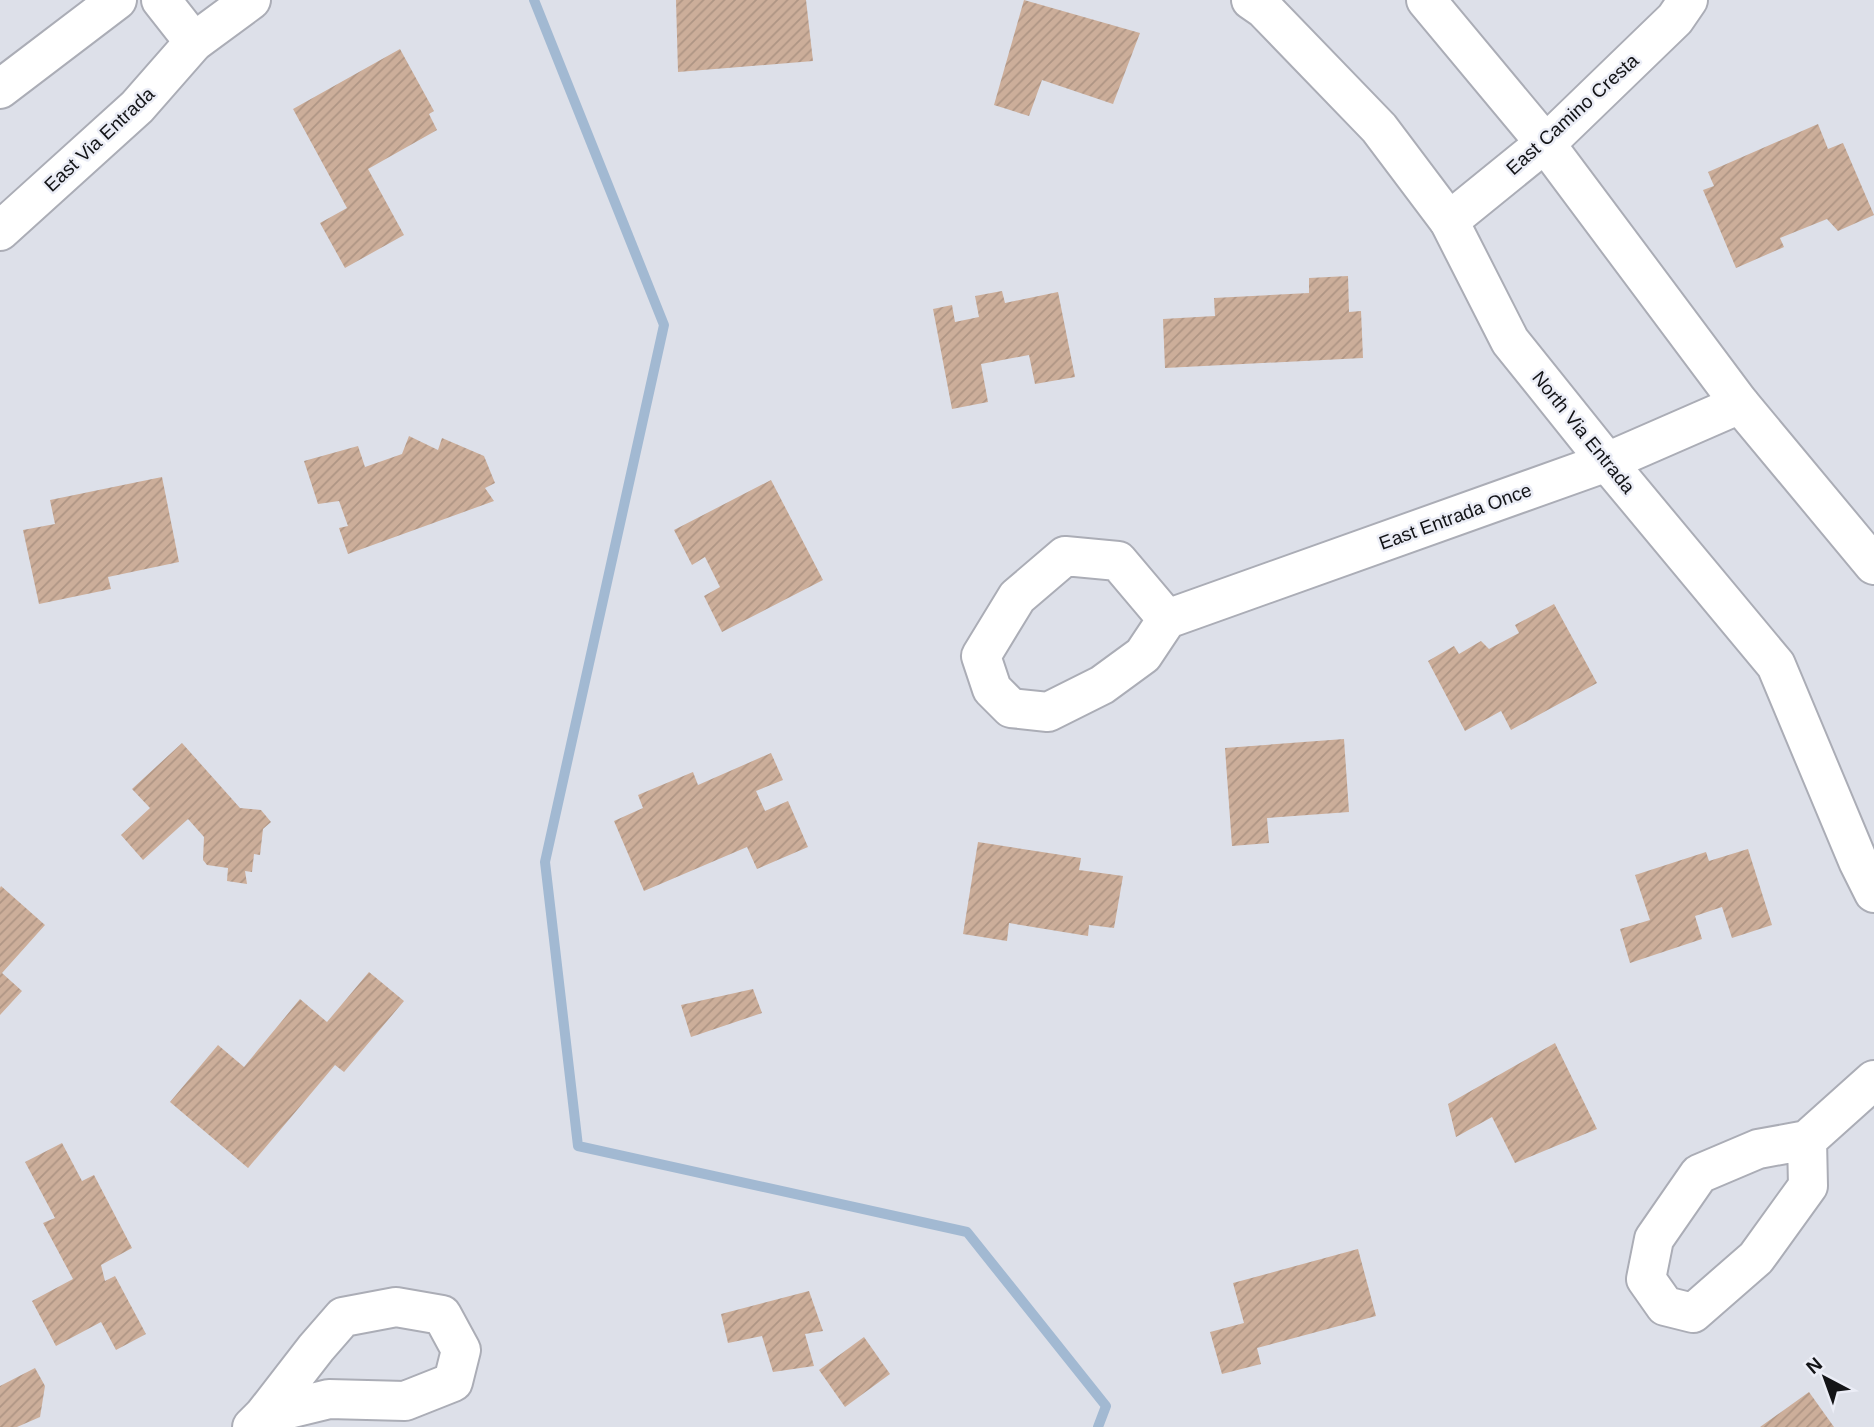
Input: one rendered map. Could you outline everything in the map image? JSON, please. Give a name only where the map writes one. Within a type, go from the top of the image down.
[{"type":"street","points":[[0,89],[117,0]]},
{"type":"street","points":[[161,0],[194,43],[251,0]]},
{"type":"street","name":"North Via Entrada","points":[[1251,0],[1264,9],[1379,128],[1449,221],[1510,341],[1607,463],[1776,665],[1874,893]]},
{"type":"street","points":[[1426,0],[1545,143],[1740,404],[1874,565]]},
{"type":"street","name":"East Camino Cresta","points":[[1449,221],[1545,143],[1675,19],[1688,0]]},
{"type":"street","name":"East Via Entrada","points":[[0,231],[137,107],[194,43]]},
{"type":"street","name":"East Entrada Once","points":[[1167,619],[1607,463],[1740,404]]},
{"type":"street","points":[[1065,556],[1118,561],[1167,619],[1143,655],[1102,685],[1048,712],[1011,708],[992,689],[981,656],[1017,597],[1065,556]]},
{"type":"street","points":[[1807,1140],[1808,1186],[1756,1258],[1693,1312],[1665,1306],[1646,1279],[1654,1239],[1699,1174],[1758,1149],[1807,1140],[1874,1080]]},
{"type":"street","points":[[396,1307],[442,1315],[461,1350],[453,1382],[405,1401],[329,1399],[258,1421],[342,1317],[396,1307]]},
{"type":"building","points":[[676,0],[806,0],[813,61],[678,72]]},
{"type":"building","points":[[1024,0],[1140,33],[1113,104],[1042,80],[1029,116],[994,105]]},
{"type":"building","points":[[400,49],[434,111],[429,114],[437,130],[368,169],[404,235],[345,268],[320,223],[347,208],[293,109]]},
{"type":"building","points":[[1818,124],[1828,149],[1843,143],[1874,215],[1838,231],[1827,219],[1780,238],[1784,247],[1736,268],[1703,190],[1714,186],[1708,172]]},
{"type":"building","points":[[1348,276],[1349,312],[1361,311],[1363,358],[1165,368],[1163,319],[1215,316],[1214,298],[1309,293],[1309,278]]},
{"type":"building","points":[[1002,291],[1005,303],[1058,292],[1075,377],[1035,384],[1029,355],[981,364],[988,402],[952,409],[933,309],[952,305],[955,322],[979,317],[975,296]]},
{"type":"building","points":[[409,436],[438,450],[442,438],[484,456],[495,483],[485,488],[494,501],[348,554],[339,528],[348,526],[339,501],[318,504],[304,461],[358,446],[365,467],[402,454]]},
{"type":"building","points":[[162,477],[179,562],[108,577],[111,589],[39,604],[23,530],[55,524],[50,500]]},
{"type":"building","points":[[771,480],[823,580],[722,632],[704,596],[720,587],[705,557],[692,565],[674,530]]},
{"type":"building","points":[[1554,604],[1597,683],[1511,730],[1501,711],[1465,731],[1428,661],[1454,646],[1459,654],[1481,641],[1489,649],[1519,633],[1515,625]]},
{"type":"building","points":[[1344,739],[1349,812],[1267,818],[1269,843],[1232,846],[1225,748]]},
{"type":"building","points":[[182,743],[240,808],[261,810],[271,822],[263,829],[260,855],[254,854],[252,872],[245,871],[247,884],[227,881],[228,868],[207,865],[203,860],[204,837],[188,819],[143,860],[121,835],[150,808],[132,789]]},
{"type":"building","points":[[771,753],[783,780],[756,791],[765,811],[788,801],[808,847],[757,869],[747,847],[644,891],[614,821],[643,808],[638,795],[693,772],[698,785]]},
{"type":"building","points":[[978,842],[1081,858],[1079,870],[1123,876],[1114,928],[1089,925],[1088,936],[1009,923],[1007,941],[963,934]]},
{"type":"building","points":[[1748,849],[1772,925],[1732,938],[1722,907],[1695,916],[1702,939],[1630,963],[1620,929],[1650,920],[1635,875],[1706,852],[1709,861]]},
{"type":"building","points":[[1,886],[45,925],[2,973],[22,991],[0,1015],[0,888]]},
{"type":"building","points":[[369,972],[404,1001],[344,1072],[335,1065],[248,1168],[170,1102],[218,1045],[244,1067],[300,999],[327,1022]]},
{"type":"building","points":[[753,989],[762,1013],[691,1037],[681,1005]]},
{"type":"building","points":[[1555,1043],[1597,1129],[1515,1163],[1492,1117],[1456,1137],[1448,1104]]},
{"type":"building","points":[[62,1143],[82,1181],[94,1175],[132,1248],[101,1265],[105,1281],[115,1276],[146,1334],[116,1350],[101,1322],[56,1346],[32,1301],[73,1279],[43,1223],[55,1218],[25,1162]]},
{"type":"building","points":[[1358,1249],[1376,1316],[1257,1348],[1261,1364],[1222,1374],[1210,1332],[1244,1323],[1233,1283]]},
{"type":"building","points":[[809,1291],[823,1331],[805,1334],[814,1366],[773,1372],[762,1336],[728,1343],[721,1314]]},
{"type":"building","points":[[864,1337],[890,1374],[845,1407],[819,1370]]},
{"type":"building","points":[[35,1368],[45,1386],[40,1417],[17,1427],[0,1427],[0,1386]]},
{"type":"building","points":[[1809,1392],[1834,1427],[1760,1427]]},
{"type":"waterway","points":[[534,0],[664,325],[545,862],[578,1146],[967,1232],[1106,1406],[1098,1427]]}]
